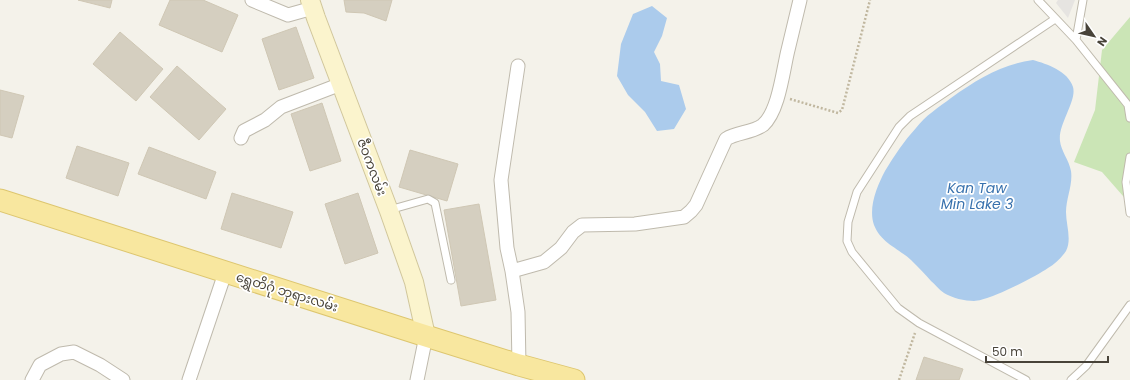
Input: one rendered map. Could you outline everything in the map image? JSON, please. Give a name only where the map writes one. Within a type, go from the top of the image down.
[{"type":"main road","name":"ဇီဝကလမ်း","points":[[312,4],[389,210],[414,282],[426,336]]},
{"type":"main road","name":"ရွှေတိဂုံ ဘုရားလမ်း","points":[[0,200],[225,273],[519,365],[574,380]]},
{"type":"street","points":[[252,0],[288,15],[312,4]]},
{"type":"street","points":[[512,271],[544,262],[561,248],[573,232],[582,225],[635,224],[684,217],[691,211],[696,205],[726,138],[762,125],[768,118],[778,96],[800,0]]},
{"type":"street","points":[[518,66],[501,180],[507,248],[518,312],[519,365]]},
{"type":"street","points":[[241,138],[244,131],[265,120],[281,107],[341,84]]},
{"type":"street","points":[[189,380],[225,273]]},
{"type":"street","points":[[417,380],[426,336]]},
{"type":"street","points":[[32,380],[40,365],[61,354],[74,352],[100,365],[123,380]]},
{"type":"lane","points":[[1038,0],[1076,40],[1129,106],[1130,118]]},
{"type":"lane","points":[[1076,40],[1083,0]]},
{"type":"lane","points":[[1026,380],[919,323],[898,308],[852,252],[847,241],[848,222],[857,192],[899,127],[910,116],[1055,19]]},
{"type":"lane","points":[[1130,157],[1126,182],[1130,213]]},
{"type":"lane","points":[[389,210],[428,199],[435,203],[451,280]]},
{"type":"lane","points":[[1071,380],[1086,366],[1130,305]]},
{"type":"path","points":[[778,96],[838,113],[842,110],[870,0]]},
{"type":"path","points":[[899,380],[919,323]]},
{"type":"green space","points":[[1130,17],[1130,204],[1102,172],[1074,162],[1095,110],[1102,50]]},
{"type":"shaded area","points":[[1058,0],[1075,0],[1068,18],[1056,3]]},
{"type":"water","points":[[652,6],[667,18],[662,36],[654,52],[660,64],[661,81],[679,85],[686,109],[674,129],[657,131],[645,112],[628,95],[617,76],[621,44],[633,14]]},
{"type":"water","name":"Kan Taw Min Lake 3","points":[[1033,60],[1062,72],[1073,87],[1074,93],[1060,134],[1061,145],[1071,171],[1066,212],[1069,237],[1068,246],[1066,251],[1053,264],[1042,272],[1012,288],[981,300],[970,301],[955,298],[940,290],[911,260],[885,241],[877,231],[872,218],[876,190],[885,171],[907,138],[937,108],[980,79],[1000,69],[1021,62]]},
{"type":"building","points":[[78,0],[112,0],[110,8]]},
{"type":"building","points":[[170,0],[203,0],[238,15],[222,52],[159,25]]},
{"type":"building","points":[[344,0],[392,0],[386,21],[364,13],[346,12]]},
{"type":"building","points":[[296,27],[314,78],[279,90],[262,39]]},
{"type":"building","points":[[120,32],[163,69],[136,101],[93,64]]},
{"type":"building","points":[[177,66],[226,109],[199,140],[150,97]]},
{"type":"building","points":[[0,90],[24,96],[12,138],[0,135]]},
{"type":"building","points":[[322,103],[341,161],[310,171],[291,114]]},
{"type":"building","points":[[77,146],[129,163],[118,196],[66,178]]},
{"type":"building","points":[[149,147],[216,172],[206,199],[138,174]]},
{"type":"building","points":[[410,150],[458,164],[447,201],[399,187]]},
{"type":"building","points":[[232,193],[293,212],[281,248],[221,229]]},
{"type":"building","points":[[358,193],[378,253],[345,264],[325,204]]},
{"type":"building","points":[[479,204],[496,300],[461,306],[444,210]]},
{"type":"building","points":[[924,357],[963,369],[959,380],[916,380]]}]
